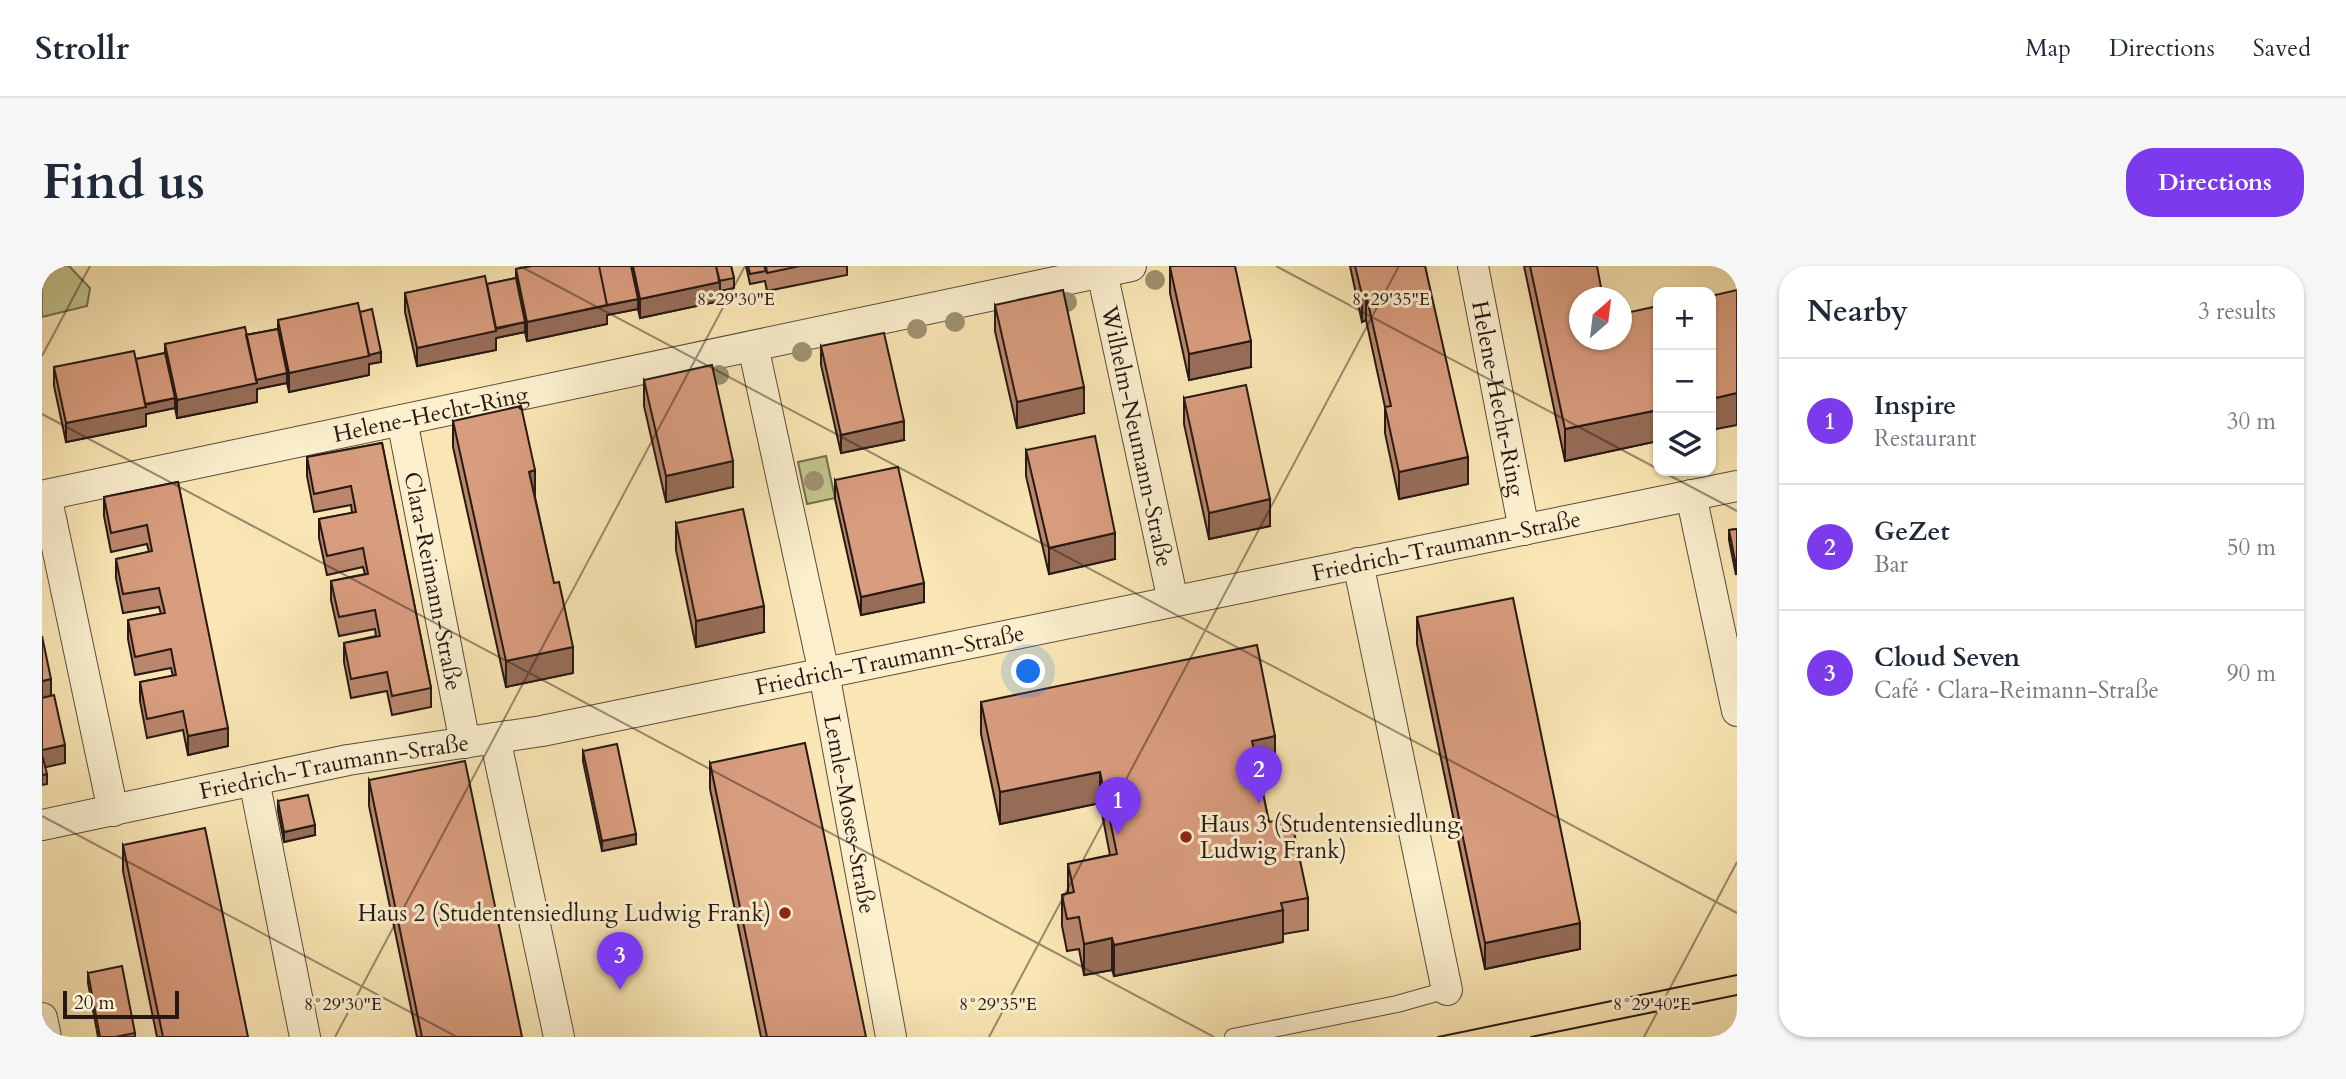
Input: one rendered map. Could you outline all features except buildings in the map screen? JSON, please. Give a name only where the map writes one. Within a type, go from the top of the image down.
[{"type":"street","name":"Helene-Hecht-Ring","points":[[113,811],[44,495],[1131,266]]},
{"type":"street","name":"Helene-Hecht-Ring","points":[[1474,266],[1524,530]]},
{"type":"street","name":"Wilhelm-Neumann-Straße","points":[[1102,272],[1173,601]]},
{"type":"street","name":"Lemle-Moses-Straße","points":[[753,345],[824,673],[891,1037]]},
{"type":"street","name":"Clara-Reimann-Straße","points":[[402,419],[465,743]]},
{"type":"street","name":"Friedrich-Traumann-Straße","points":[[42,825],[348,760],[556,729],[1737,486]]},
{"type":"street","points":[[1691,495],[1737,711]]},
{"type":"street","points":[[1358,563],[1447,990]]},
{"type":"street","points":[[495,738],[559,1037]]},
{"type":"street","points":[[254,780],[305,1037]]},
{"type":"street","points":[[42,1018],[46,1037]]},
{"type":"lane","points":[[1233,1037],[1397,1004],[1447,990]]},
{"type":"green space","points":[[42,266],[69,266],[90,288],[87,306],[42,317]]},
{"type":"green space","points":[[826,456],[835,498],[807,504],[798,462]]},
{"type":"tram line","points":[[1438,1037],[1737,975]]},
{"type":"tram line","points":[[1531,1037],[1737,995]]},
{"type":"place","name":"GeZet","points":[[1259,804]]},
{"type":"place","name":"Inspire","points":[[1118,835]]},
{"type":"place","name":"Haus 3 (Studentensiedlung Ludwig Frank)","points":[[1186,837]]},
{"type":"place","name":"Haus 2 (Studentensiedlung Ludwig Frank)","points":[[785,913]]},
{"type":"place","name":"Cloud Seven","points":[[620,990]]}]
